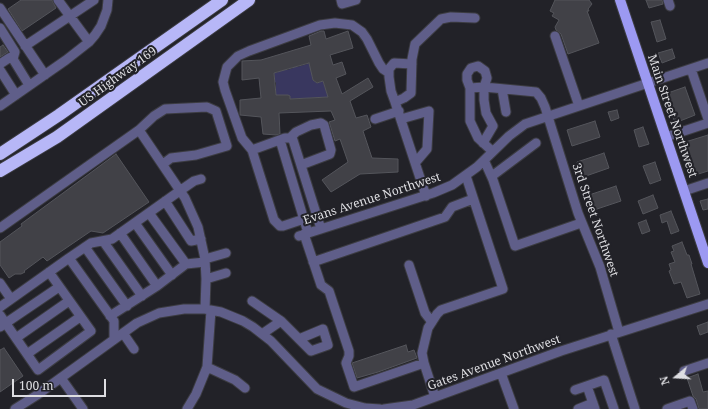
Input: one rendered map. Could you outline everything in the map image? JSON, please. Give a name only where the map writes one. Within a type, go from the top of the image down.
[{"type":"highway","name":"US Highway 169","points":[[0,154],[59,115],[222,0]]},
{"type":"highway","name":"US Highway 169","points":[[1,171],[57,138],[249,0]]},
{"type":"main road","name":"Main Street Northwest","points":[[620,0],[684,192],[706,249],[708,263]]},
{"type":"street","points":[[58,0],[89,42]]},
{"type":"street","points":[[1,102],[16,95],[89,42],[96,35],[108,3],[94,0],[25,46]]},
{"type":"street","points":[[341,0],[342,4],[356,0]]},
{"type":"street","points":[[0,8],[45,75]]},
{"type":"street","points":[[396,102],[410,93],[415,44],[441,19],[451,17],[475,18]]},
{"type":"street","points":[[304,219],[282,226],[274,220],[252,150],[242,138],[223,82],[227,67],[238,56],[320,25],[335,24],[352,25],[362,32],[368,39],[379,63],[383,69],[389,73]]},
{"type":"street","points":[[0,28],[15,52],[14,59],[29,85]]},
{"type":"street","points":[[555,36],[579,106]]},
{"type":"street","points":[[0,64],[11,57],[14,59]]},
{"type":"street","points":[[412,64],[394,63],[391,66],[389,73],[391,91],[396,102],[426,196]]},
{"type":"street","name":"Evans Avenue Northwest","points":[[304,234],[426,196],[452,185],[466,176],[492,151],[525,124],[708,63]]},
{"type":"street","points":[[484,143],[493,126],[486,113],[484,100],[484,87],[487,78],[485,71],[478,66],[471,68],[467,74],[467,80],[470,88],[470,121],[478,138],[492,151]]},
{"type":"street","points":[[691,69],[708,119]]},
{"type":"street","points":[[0,70],[16,95]]},
{"type":"street","points":[[470,88],[484,87],[502,89],[506,112]]},
{"type":"street","name":"3rd Street Northwest","points":[[502,89],[536,92],[541,98],[581,223],[600,267],[615,333],[635,409]]},
{"type":"street","points":[[0,228],[139,130],[154,116],[165,109],[207,107],[216,111],[227,146],[196,155],[171,158],[163,164]]},
{"type":"street","points":[[375,119],[429,111],[427,149],[415,163]]},
{"type":"street","points":[[301,165],[330,154],[331,150],[324,125],[321,123],[311,125],[296,132],[292,139],[322,229]]},
{"type":"street","points":[[666,137],[708,123]]},
{"type":"street","points":[[139,130],[181,190],[192,211],[201,239],[205,260],[208,310],[207,368],[196,394],[187,409]]},
{"type":"street","points":[[252,150],[280,140],[292,139]]},
{"type":"street","points":[[280,140],[304,219],[304,234],[313,262],[321,285],[329,291],[344,336],[349,356],[346,363],[354,387],[424,363]]},
{"type":"street","points":[[492,176],[536,143]]},
{"type":"street","points":[[484,160],[492,176],[515,246],[581,223]]},
{"type":"street","points":[[435,397],[422,353],[428,328],[437,314],[442,310],[502,289],[466,176]]},
{"type":"street","points":[[0,306],[91,243],[112,239],[194,181],[201,179]]},
{"type":"street","points":[[684,192],[708,183]]},
{"type":"street","points":[[313,262],[445,217],[452,208],[473,199]]},
{"type":"street","points":[[165,201],[191,241],[201,239]]},
{"type":"street","points":[[149,213],[186,264]]},
{"type":"street","points":[[134,223],[172,275]]},
{"type":"street","points":[[120,233],[157,286]]},
{"type":"street","points":[[103,240],[142,296]]},
{"type":"street","points":[[85,247],[127,306]]},
{"type":"street","points":[[110,316],[157,286],[186,264],[226,253]]},
{"type":"street","points":[[69,258],[114,322],[114,339]]},
{"type":"street","points":[[409,265],[425,313],[432,322]]},
{"type":"street","points":[[0,315],[3,325],[16,338],[38,370],[90,331],[49,272]]},
{"type":"street","points":[[206,279],[226,273]]},
{"type":"street","points":[[0,283],[11,299]]},
{"type":"street","points":[[3,325],[59,287]]},
{"type":"street","points":[[16,338],[69,301]]},
{"type":"street","points":[[252,301],[281,321],[299,339]]},
{"type":"street","name":"Gates Avenue Northwest","points":[[384,409],[403,407],[435,397],[517,366],[708,304]]},
{"type":"street","points":[[15,409],[61,378],[136,323],[159,314],[184,309],[208,310],[232,316],[253,326],[317,389],[355,406],[380,409]]},
{"type":"street","points":[[27,354],[80,317]]},
{"type":"street","points":[[262,334],[281,321]]},
{"type":"street","points":[[123,333],[134,349]]},
{"type":"street","points":[[684,371],[708,363]]},
{"type":"street","points":[[207,368],[235,380],[245,388]]},
{"type":"street","points":[[501,373],[514,409]]},
{"type":"street","points":[[61,378],[83,409]]},
{"type":"street","points":[[575,390],[604,380],[614,409]]},
{"type":"street","points":[[578,409],[594,406],[587,386]]},
{"type":"street","points":[[672,408],[690,401],[693,409]]},
{"type":"shaded area","points":[[314,62],[313,80],[317,83],[323,81],[328,97],[290,99],[290,96],[287,95],[276,96],[274,72],[276,73],[286,68],[287,70],[296,65],[297,67]]},
{"type":"building","points":[[21,0],[52,0],[56,8],[22,31],[8,9]]},
{"type":"building","points":[[555,0],[589,0],[592,4],[588,9],[589,11],[587,11],[599,43],[568,54],[561,34],[555,27],[559,20],[552,16],[554,13],[550,11]]},
{"type":"building","points":[[646,0],[662,0],[663,4],[649,8]]},
{"type":"building","points":[[660,20],[666,39],[657,42],[651,22]]},
{"type":"building","points":[[324,31],[326,39],[348,31],[353,48],[330,55],[333,65],[342,62],[346,74],[336,78],[342,94],[368,78],[373,87],[350,101],[356,118],[367,115],[371,127],[363,131],[372,158],[398,159],[398,172],[360,174],[331,192],[322,180],[348,162],[340,139],[335,141],[329,122],[335,120],[331,111],[279,113],[280,134],[276,135],[263,134],[261,117],[240,115],[240,100],[261,98],[259,78],[242,80],[242,61],[261,60],[311,45],[309,36]],"holes":[[[309,63],[313,80],[317,83],[323,81],[328,97],[290,99],[290,96],[288,95],[276,95],[274,73]]]},
{"type":"building","points":[[3,45],[8,52],[0,57],[0,47]]},
{"type":"building","points":[[672,49],[675,58],[662,63],[658,53]]},
{"type":"building","points":[[685,87],[695,115],[675,123],[665,94]]},
{"type":"building","points":[[617,110],[619,118],[611,121],[608,112]]},
{"type":"building","points":[[595,121],[600,137],[572,146],[567,130]]},
{"type":"building","points":[[643,127],[649,144],[639,147],[634,130]]},
{"type":"building","points":[[708,135],[708,171],[692,176],[682,143]]},
{"type":"building","points":[[604,153],[609,168],[583,177],[577,162]]},
{"type":"building","points":[[116,154],[149,202],[103,233],[91,231],[47,261],[43,257],[24,271],[25,272],[15,274],[9,278],[0,265],[0,242],[22,226],[21,224]]},
{"type":"building","points":[[655,162],[661,180],[650,184],[643,166]]},
{"type":"building","points":[[616,186],[621,201],[594,210],[589,195]]},
{"type":"building","points":[[653,195],[658,208],[643,214],[638,201]]},
{"type":"building","points":[[708,199],[708,209],[703,210],[700,201]]},
{"type":"building","points":[[671,211],[679,231],[671,234],[667,221],[662,223],[660,215]]},
{"type":"building","points":[[646,220],[650,231],[642,234],[638,223]]},
{"type":"building","points":[[682,242],[687,255],[689,255],[700,294],[687,298],[681,282],[674,284],[669,271],[671,270],[669,264],[675,262],[671,252],[674,251],[672,246]]},
{"type":"building","points":[[708,322],[708,332],[700,335],[697,326]]},
{"type":"building","points":[[406,345],[408,352],[414,350],[417,358],[357,378],[352,363]]},
{"type":"building","points":[[4,348],[23,376],[0,392],[0,350]]},
{"type":"building","points":[[698,374],[703,392],[708,391],[708,409],[699,409],[687,378]]}]
